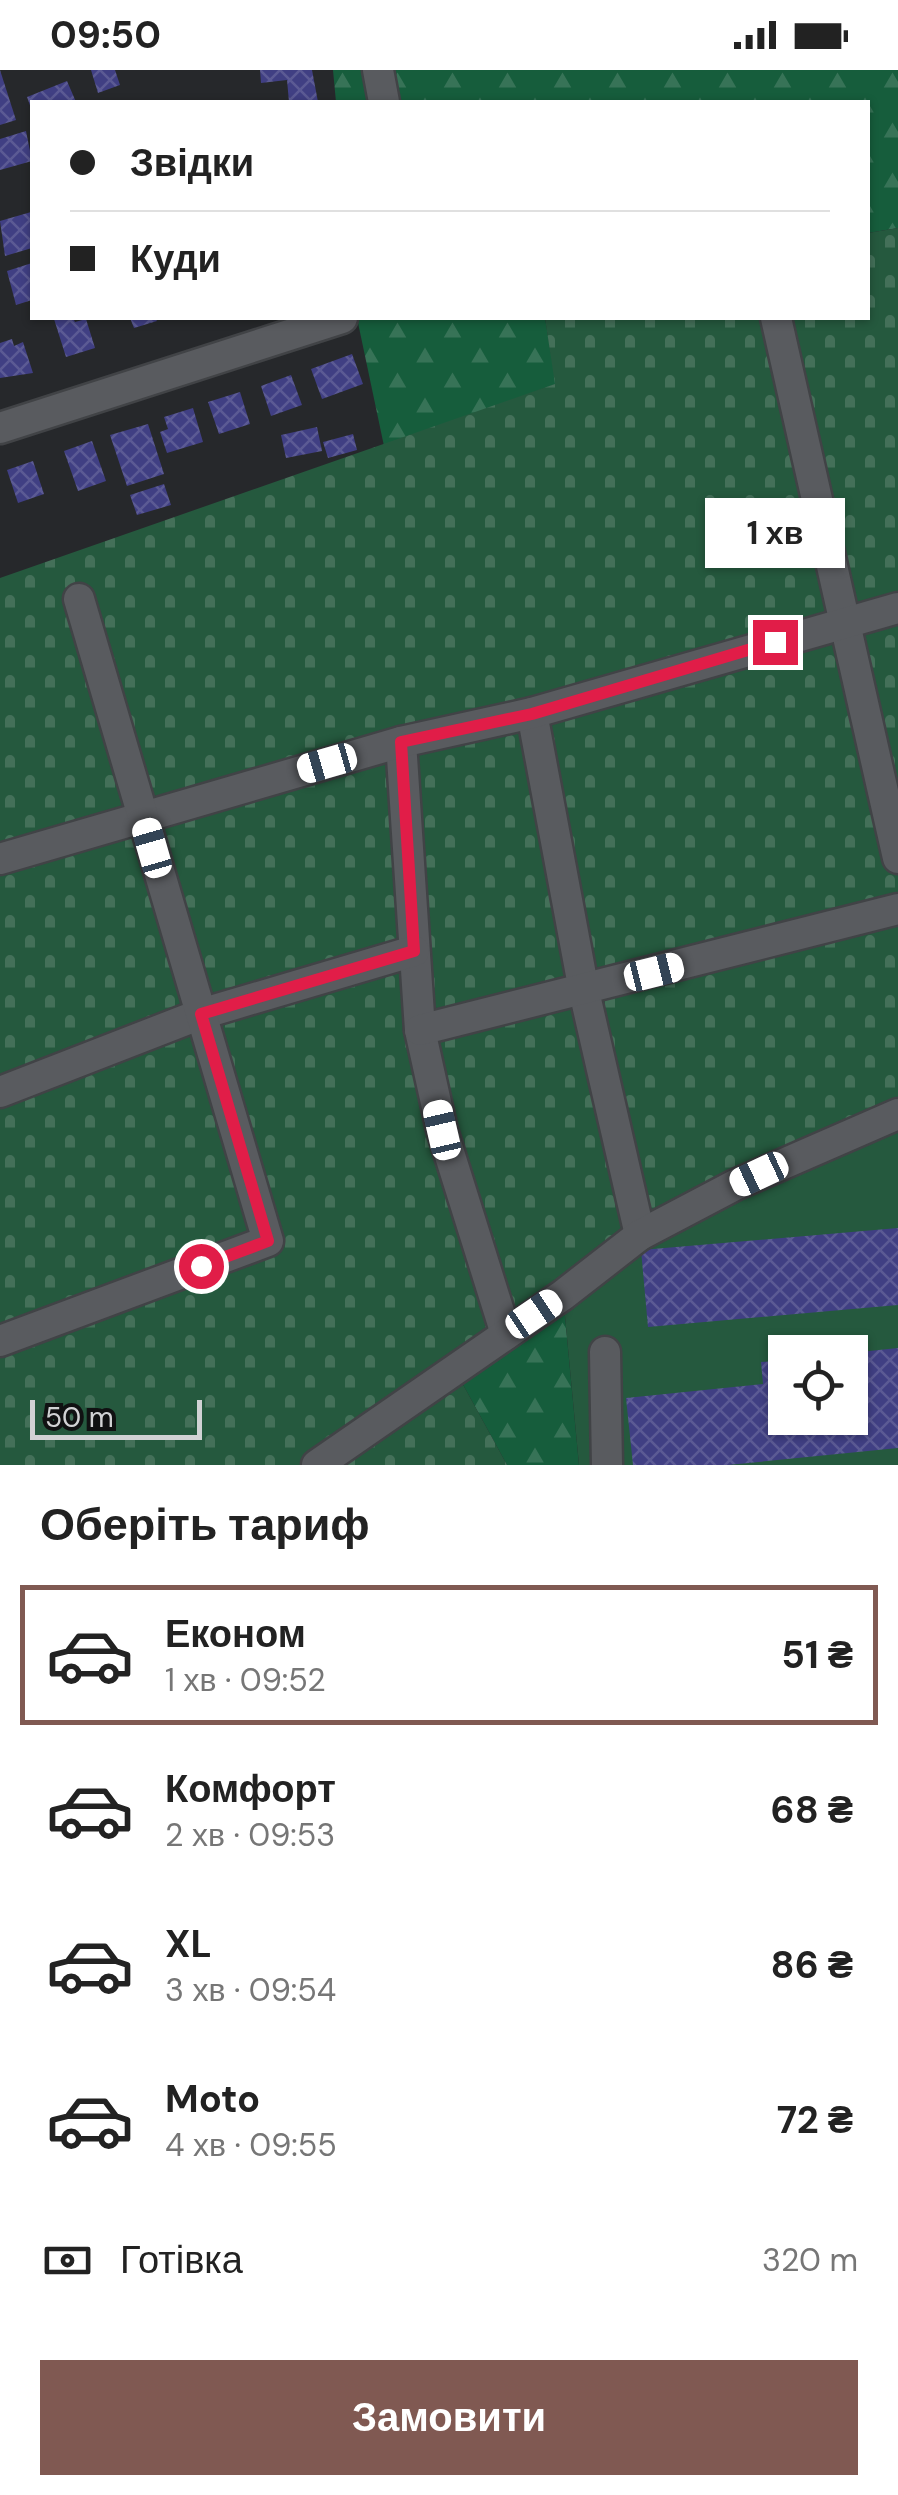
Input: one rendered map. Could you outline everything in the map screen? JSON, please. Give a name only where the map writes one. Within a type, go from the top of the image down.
[{"type":"street","points":[[378,70],[384,100]]},
{"type":"street","points":[[0,428],[336,320]]},
{"type":"street","points":[[776,320],[898,858]]},
{"type":"street","points":[[0,1341],[268,1241],[78,598]]},
{"type":"street","points":[[0,859],[401,742],[532,714],[898,608]]},
{"type":"street","points":[[532,714],[584,990],[640,1235]]},
{"type":"street","points":[[401,742],[420,1030],[442,1130],[506,1334]]},
{"type":"street","points":[[420,1030],[898,909]]},
{"type":"street","points":[[0,1092],[201,1014],[414,951]]},
{"type":"street","points":[[316,1465],[506,1334],[640,1235],[735,1184],[898,1114]]},
{"type":"street","points":[[604,1352],[607,1465]]},
{"type":"green space","points":[[333,70],[898,70],[898,228],[870,233],[870,100],[336,100]]},
{"type":"green space","points":[[898,228],[898,1114],[455,1370],[507,1465],[0,1465],[0,578],[555,384],[545,320],[870,320],[870,233]]},
{"type":"green space","points":[[357,320],[545,320],[556,384],[384,446]]},
{"type":"green space","points":[[898,1114],[898,1465],[579,1465],[563,1295],[586,1278]]},
{"type":"green space","points":[[563,1295],[579,1465],[507,1465],[455,1370]]},
{"type":"building","points":[[0,70],[16,120],[0,125]]},
{"type":"building","points":[[91,70],[115,70],[120,85],[98,93]]},
{"type":"building","points":[[260,70],[312,70],[318,100],[289,100],[287,80],[261,83]]},
{"type":"building","points":[[67,81],[75,100],[30,100],[30,105],[27,97]]},
{"type":"building","points":[[26,131],[30,162],[0,170],[0,139]]},
{"type":"building","points":[[30,212],[30,249],[5,256],[0,221]]},
{"type":"building","points":[[30,264],[30,301],[16,305],[7,271]]},
{"type":"building","points":[[54,320],[86,320],[95,348],[66,357]]},
{"type":"building","points":[[131,320],[157,321],[134,328]]},
{"type":"building","points":[[12,339],[14,346],[23,342],[33,373],[0,378],[0,343]]},
{"type":"building","points":[[352,354],[363,384],[322,399],[311,369]]},
{"type":"building","points":[[291,375],[302,405],[271,416],[261,386]]},
{"type":"building","points":[[240,392],[250,424],[219,434],[208,402]]},
{"type":"building","points":[[193,408],[203,442],[167,453],[160,432],[168,429],[164,417]]},
{"type":"building","points":[[148,424],[164,474],[127,486],[110,435]]},
{"type":"building","points":[[317,427],[322,451],[286,458],[281,435]]},
{"type":"building","points":[[353,434],[357,450],[328,458],[323,442]]},
{"type":"building","points":[[92,441],[106,481],[78,491],[64,451]]},
{"type":"building","points":[[33,461],[44,494],[18,503],[7,470]]},
{"type":"building","points":[[164,484],[171,505],[137,515],[130,495]]},
{"type":"building","points":[[898,1228],[898,1305],[648,1327],[641,1250]]},
{"type":"building","points":[[898,1348],[898,1448],[728,1465],[633,1465],[626,1398],[763,1384],[761,1362],[768,1361],[768,1435],[868,1435],[868,1351]]},
{"type":"route","points":[[201,1266],[268,1241],[201,1014],[414,951],[401,742],[532,714],[775,642]]}]
